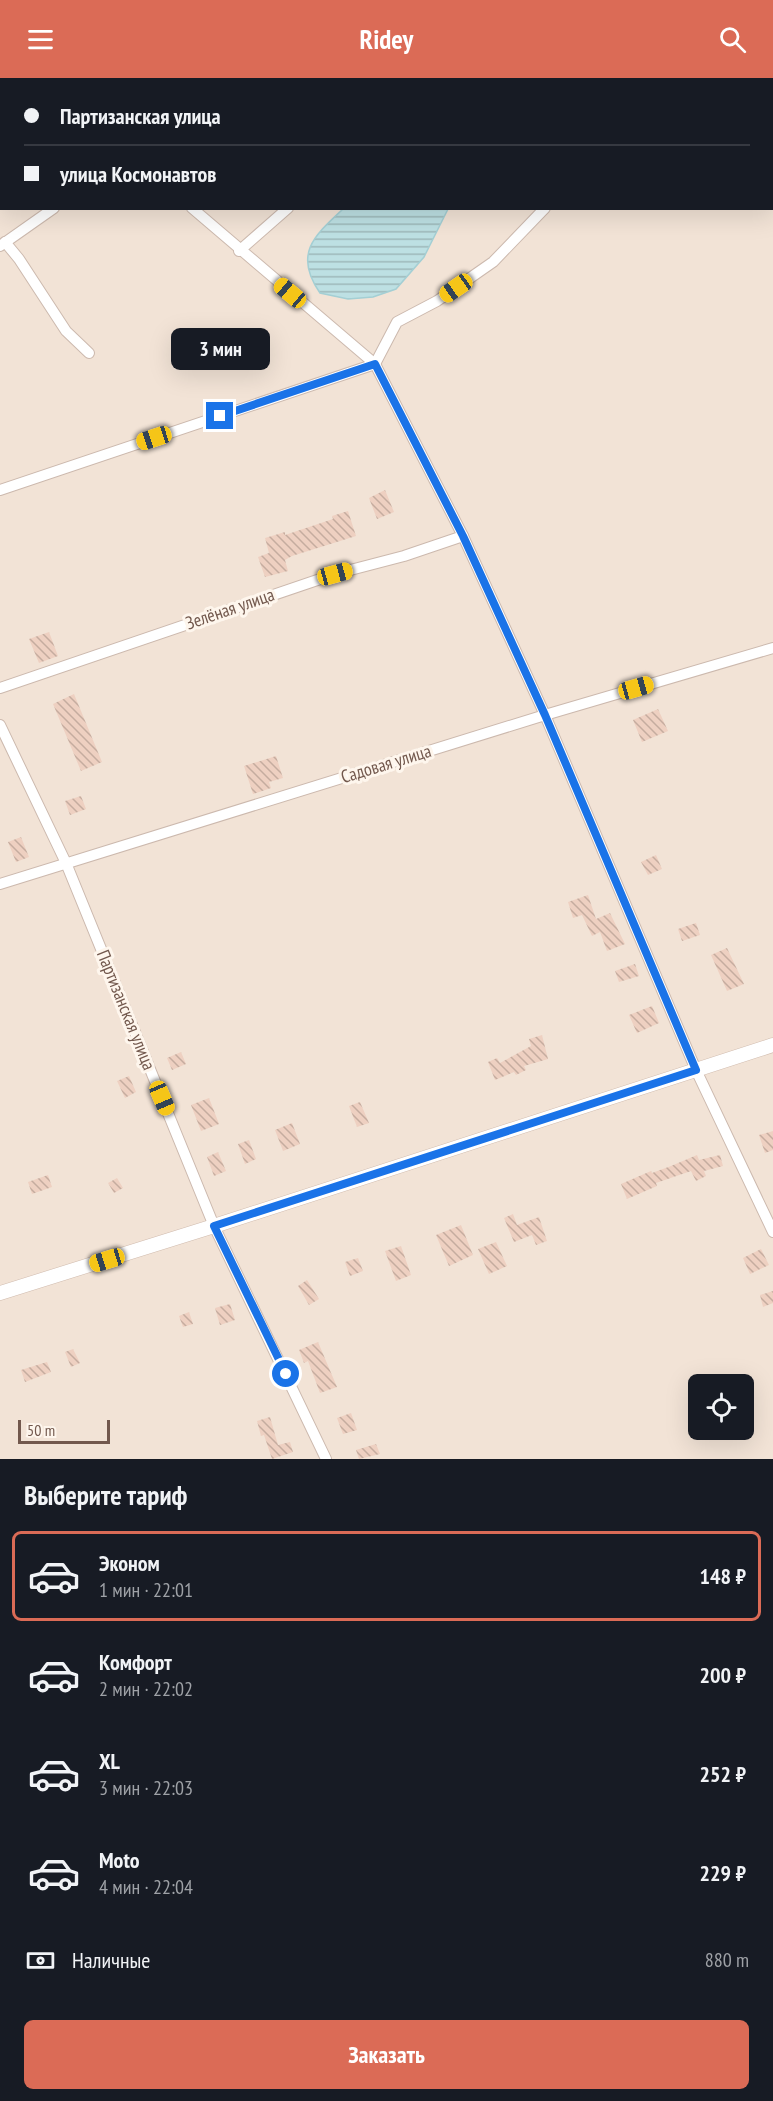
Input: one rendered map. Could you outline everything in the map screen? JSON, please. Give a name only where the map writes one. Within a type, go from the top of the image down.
[{"type":"street","points":[[51,210],[2,244],[18,259],[66,331],[89,353]]},
{"type":"street","points":[[194,210],[239,251],[375,364],[463,536],[545,715],[696,1070],[773,1232]]},
{"type":"street","points":[[239,251],[286,210]]},
{"type":"street","points":[[0,490],[375,364],[397,322],[437,301],[493,262],[543,210]]},
{"type":"street","name":"Зелёная улица","points":[[0,688],[335,574],[404,556],[463,536]]},
{"type":"street","name":"Садовая улица","points":[[0,884],[545,715],[773,648]]},
{"type":"street","name":"Партизанская улица","points":[[0,725],[66,863],[214,1226],[326,1459]]},
{"type":"street","points":[[0,1293],[773,1045]]},
{"type":"shaded area","points":[[0,210],[773,210],[773,1459],[0,1459]]},
{"type":"water","points":[[342,210],[448,210],[424,257],[396,289],[373,297],[348,299],[320,293],[308,267],[308,256],[311,246],[323,228]]},
{"type":"building","points":[[385,490],[394,512],[377,519],[369,498]]},
{"type":"building","points":[[348,511],[356,536],[292,556],[285,560],[288,571],[265,577],[258,557],[269,553],[265,538],[285,532],[285,535],[333,519],[332,516]]},
{"type":"building","points":[[49,632],[58,656],[39,663],[29,639]]},
{"type":"building","points":[[74,694],[102,762],[81,771],[53,704]]},
{"type":"building","points":[[658,709],[668,731],[642,742],[633,720]]},
{"type":"building","points":[[276,756],[283,778],[269,782],[271,788],[253,794],[244,766]]},
{"type":"building","points":[[81,796],[86,809],[70,815],[65,801]]},
{"type":"building","points":[[21,837],[29,857],[16,862],[8,842]]},
{"type":"building","points":[[656,855],[662,869],[648,875],[641,862]]},
{"type":"building","points":[[588,895],[596,919],[610,913],[625,944],[607,951],[600,932],[592,936],[582,915],[573,918],[568,902]]},
{"type":"building","points":[[696,923],[700,935],[682,941],[678,929]]},
{"type":"building","points":[[727,948],[744,984],[727,991],[711,955]]},
{"type":"building","points":[[635,964],[639,976],[619,982],[615,971]]},
{"type":"building","points":[[652,1006],[659,1023],[637,1033],[629,1015]]},
{"type":"building","points":[[542,1035],[548,1059],[524,1066],[526,1070],[516,1075],[514,1072],[495,1080],[488,1062],[497,1058],[500,1063],[531,1046],[529,1039]]},
{"type":"building","points":[[181,1052],[186,1064],[172,1070],[167,1058]]},
{"type":"building","points":[[129,1076],[136,1092],[125,1098],[117,1081]]},
{"type":"building","points":[[209,1098],[219,1124],[201,1131],[191,1105]]},
{"type":"building","points":[[360,1102],[369,1123],[357,1127],[349,1106]]},
{"type":"building","points":[[292,1123],[300,1144],[283,1151],[275,1130]]},
{"type":"building","points":[[773,1131],[773,1150],[765,1153],[759,1135]]},
{"type":"building","points":[[249,1140],[256,1159],[245,1164],[238,1144]]},
{"type":"building","points":[[218,1152],[226,1171],[214,1176],[207,1157]]},
{"type":"building","points":[[697,1155],[699,1160],[720,1155],[723,1166],[704,1171],[706,1176],[696,1181],[691,1171],[656,1183],[657,1186],[627,1199],[621,1184]]},
{"type":"building","points":[[48,1175],[52,1187],[32,1194],[28,1182]]},
{"type":"building","points":[[117,1178],[123,1188],[114,1193],[108,1183]]},
{"type":"building","points":[[513,1214],[517,1225],[539,1217],[547,1241],[536,1245],[532,1235],[514,1242],[504,1218]]},
{"type":"building","points":[[461,1225],[473,1255],[449,1266],[436,1235]]},
{"type":"building","points":[[496,1242],[507,1266],[489,1274],[478,1249]]},
{"type":"building","points":[[401,1246],[411,1275],[396,1281],[385,1251]]},
{"type":"building","points":[[761,1249],[769,1265],[750,1274],[743,1258]]},
{"type":"building","points":[[358,1258],[363,1271],[350,1276],[345,1262]]},
{"type":"building","points":[[307,1280],[319,1299],[309,1305],[298,1286]]},
{"type":"building","points":[[773,1291],[773,1303],[763,1307],[760,1295]]},
{"type":"building","points":[[230,1304],[235,1320],[220,1325],[215,1308]]},
{"type":"building","points":[[189,1312],[193,1324],[183,1327],[179,1316]]},
{"type":"building","points":[[318,1342],[337,1387],[320,1393],[308,1361],[304,1363],[299,1350]]},
{"type":"building","points":[[73,1349],[80,1363],[71,1367],[65,1352]]},
{"type":"building","points":[[47,1362],[51,1372],[25,1382],[21,1370]]},
{"type":"building","points":[[351,1413],[357,1430],[343,1434],[337,1418]]},
{"type":"building","points":[[270,1417],[278,1445],[290,1442],[293,1452],[272,1459],[257,1421]]},
{"type":"building","points":[[376,1444],[380,1454],[359,1459],[356,1450]]},
{"type":"route","points":[[220,416],[375,364],[463,536],[545,715],[696,1070],[214,1226],[286,1374]]}]
